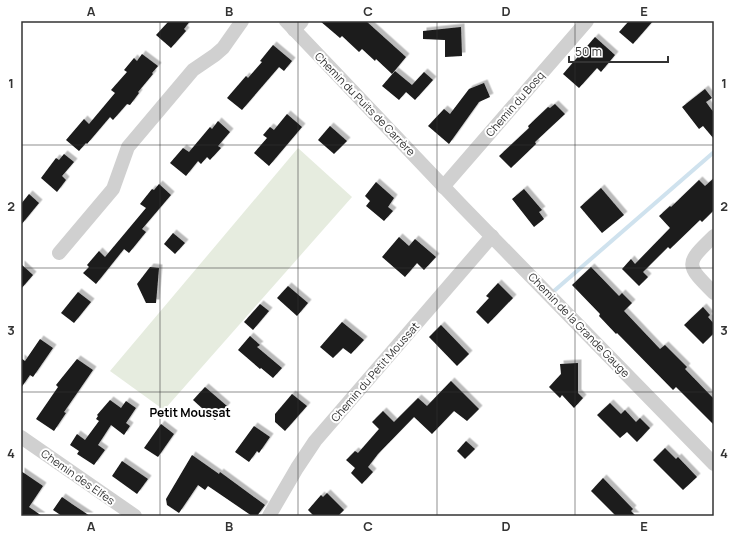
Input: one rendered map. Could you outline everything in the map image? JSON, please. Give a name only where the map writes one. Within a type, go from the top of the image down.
[{"type":"street","points":[[59,253],[113,189],[128,147],[193,70],[223,48],[242,21]]},
{"type":"street","name":"Chemin du Bosq","points":[[443,186],[587,21]]},
{"type":"street","name":"Chemin du Puits de Carrère","points":[[294,24],[443,186]]},
{"type":"street","name":"Chemin de la Grande Gauge","points":[[443,186],[714,464]]},
{"type":"street","name":"Chemin du Petit Moussat","points":[[269,516],[296,468],[315,441],[492,236]]},
{"type":"street","points":[[714,236],[695,255],[692,266],[694,273],[714,293]]},
{"type":"street","name":"Chemin des Elfes","points":[[21,437],[135,516]]},
{"type":"shaded area","points":[[298,148],[352,197],[164,410],[110,371]]},
{"type":"building","points":[[169,21],[190,21],[184,29],[186,31],[171,48],[156,35]]},
{"type":"building","points":[[320,21],[366,21],[406,57],[392,74],[376,59],[375,61],[362,49],[359,52],[342,36],[340,38]]},
{"type":"building","points":[[629,21],[653,21],[633,44],[619,32]]},
{"type":"building","points":[[461,27],[462,56],[445,57],[445,40],[423,39],[423,31]]},
{"type":"building","points":[[595,37],[615,55],[601,72],[597,68],[579,88],[563,74]]},
{"type":"building","points":[[273,45],[292,61],[284,71],[279,67],[242,110],[227,98],[246,76],[248,78],[262,62],[260,61]]},
{"type":"building","points":[[142,54],[158,66],[152,73],[153,74],[138,92],[139,93],[130,105],[127,104],[113,120],[110,117],[79,151],[66,140],[84,119],[89,124],[115,93],[111,90],[127,72],[124,70],[134,58],[137,61]]},
{"type":"building","points":[[395,71],[412,85],[424,72],[433,80],[415,100],[406,92],[399,100],[382,86]]},
{"type":"building","points":[[484,83],[490,97],[479,102],[449,144],[428,126],[444,109],[450,114],[469,89]]},
{"type":"building","points":[[705,89],[712,98],[706,102],[714,113],[714,139],[703,126],[699,129],[682,107]]},
{"type":"building","points":[[555,104],[565,114],[535,142],[536,144],[511,168],[499,156],[529,128],[528,126],[548,107],[550,108]]},
{"type":"building","points":[[287,114],[302,127],[269,166],[254,153],[267,138],[263,135],[270,127],[274,130]]},
{"type":"building","points":[[218,121],[230,132],[218,146],[221,148],[210,160],[207,157],[201,164],[198,161],[186,176],[170,163],[183,148],[189,152],[210,127],[212,129]]},
{"type":"building","points":[[330,126],[347,141],[334,154],[318,140]]},
{"type":"building","points":[[64,154],[74,162],[62,176],[66,180],[57,192],[41,178],[56,158],[59,160]]},
{"type":"building","points":[[714,178],[714,210],[702,222],[700,220],[670,249],[668,247],[643,272],[648,277],[639,286],[622,269],[631,259],[635,264],[670,228],[659,216],[670,206],[671,207],[699,180],[705,186]]},
{"type":"building","points":[[376,182],[394,198],[388,207],[393,211],[384,221],[366,206],[370,201],[365,196]]},
{"type":"building","points":[[159,184],[171,195],[142,229],[146,232],[129,253],[124,249],[96,284],[83,273],[89,267],[87,265],[99,251],[105,257],[146,208],[140,204],[152,189],[154,190]]},
{"type":"building","points":[[601,188],[624,215],[602,233],[580,207]]},
{"type":"building","points":[[524,189],[542,210],[539,212],[544,219],[534,227],[512,199]]},
{"type":"building","points":[[29,194],[39,203],[21,225],[21,204]]},
{"type":"building","points":[[173,233],[185,243],[175,254],[164,244]]},
{"type":"building","points":[[399,237],[409,246],[415,239],[436,257],[424,270],[417,263],[405,277],[382,257]]},
{"type":"building","points":[[21,264],[33,275],[21,289]]},
{"type":"building","points":[[150,267],[159,268],[156,303],[146,303],[137,284]]},
{"type":"building","points":[[591,267],[619,296],[622,293],[632,303],[624,311],[660,349],[665,345],[687,367],[685,369],[714,399],[714,425],[676,387],[673,390],[617,333],[616,334],[599,316],[600,314],[572,285]]},
{"type":"building","points":[[498,283],[513,298],[488,324],[476,312],[489,298],[486,296]]},
{"type":"building","points":[[288,286],[308,303],[297,316],[277,298]]},
{"type":"building","points":[[78,292],[91,302],[74,323],[61,313]]},
{"type":"building","points":[[260,304],[269,311],[253,330],[244,322]]},
{"type":"building","points":[[703,307],[710,315],[708,317],[714,324],[714,333],[703,344],[684,325]]},
{"type":"building","points":[[342,322],[364,340],[351,354],[343,348],[333,358],[320,347]]},
{"type":"building","points":[[441,325],[469,354],[457,366],[429,337]]},
{"type":"building","points":[[250,336],[260,345],[257,347],[282,368],[273,378],[238,350]]},
{"type":"building","points":[[40,339],[53,348],[33,377],[30,375],[21,388],[21,358],[25,361]]},
{"type":"building","points":[[77,359],[93,370],[64,412],[66,413],[54,431],[36,419],[58,387],[56,385]]},
{"type":"building","points":[[578,363],[578,393],[583,398],[574,408],[562,395],[560,398],[549,387],[561,374],[560,364]]},
{"type":"building","points":[[451,381],[479,409],[467,421],[454,411],[432,434],[414,417],[378,454],[368,467],[373,472],[362,484],[351,473],[355,468],[346,460],[355,451],[358,453],[379,429],[372,422],[383,411],[394,422],[418,398],[427,406]]},
{"type":"building","points":[[205,387],[227,406],[215,420],[193,400]]},
{"type":"building","points":[[292,394],[307,406],[285,431],[275,422],[275,414]]},
{"type":"building","points":[[110,400],[121,408],[126,401],[136,408],[126,423],[130,426],[124,435],[111,425],[98,445],[105,450],[94,465],[77,454],[79,451],[70,445],[77,434],[85,440],[99,421],[96,419],[98,416],[97,415]]},
{"type":"building","points":[[610,403],[621,414],[625,410],[636,422],[640,418],[650,428],[637,442],[627,432],[620,438],[597,415]]},
{"type":"building","points":[[161,424],[174,434],[158,457],[144,448]]},
{"type":"building","points":[[254,426],[270,437],[259,453],[257,451],[249,462],[235,452]]},
{"type":"building","points":[[466,441],[475,449],[465,459],[457,451]]},
{"type":"building","points":[[665,448],[676,459],[678,457],[697,477],[683,490],[653,460]]},
{"type":"building","points":[[192,455],[219,474],[220,472],[265,505],[257,516],[252,516],[208,486],[205,490],[198,485],[179,513],[167,505],[166,499]]},
{"type":"building","points":[[122,461],[148,479],[137,494],[112,476]]},
{"type":"building","points":[[21,471],[43,486],[29,507],[42,516],[21,516]]},
{"type":"building","points":[[603,478],[633,509],[631,511],[636,516],[616,516],[591,491]]},
{"type":"building","points":[[327,493],[344,510],[338,516],[314,516],[308,510],[321,495],[323,497]]},
{"type":"building","points":[[62,497],[90,516],[62,516],[53,510]]},
{"type":"waterway","points":[[554,291],[714,152]]},
{"type":"district","name":"Petit Moussat","points":[[190,413]]}]
